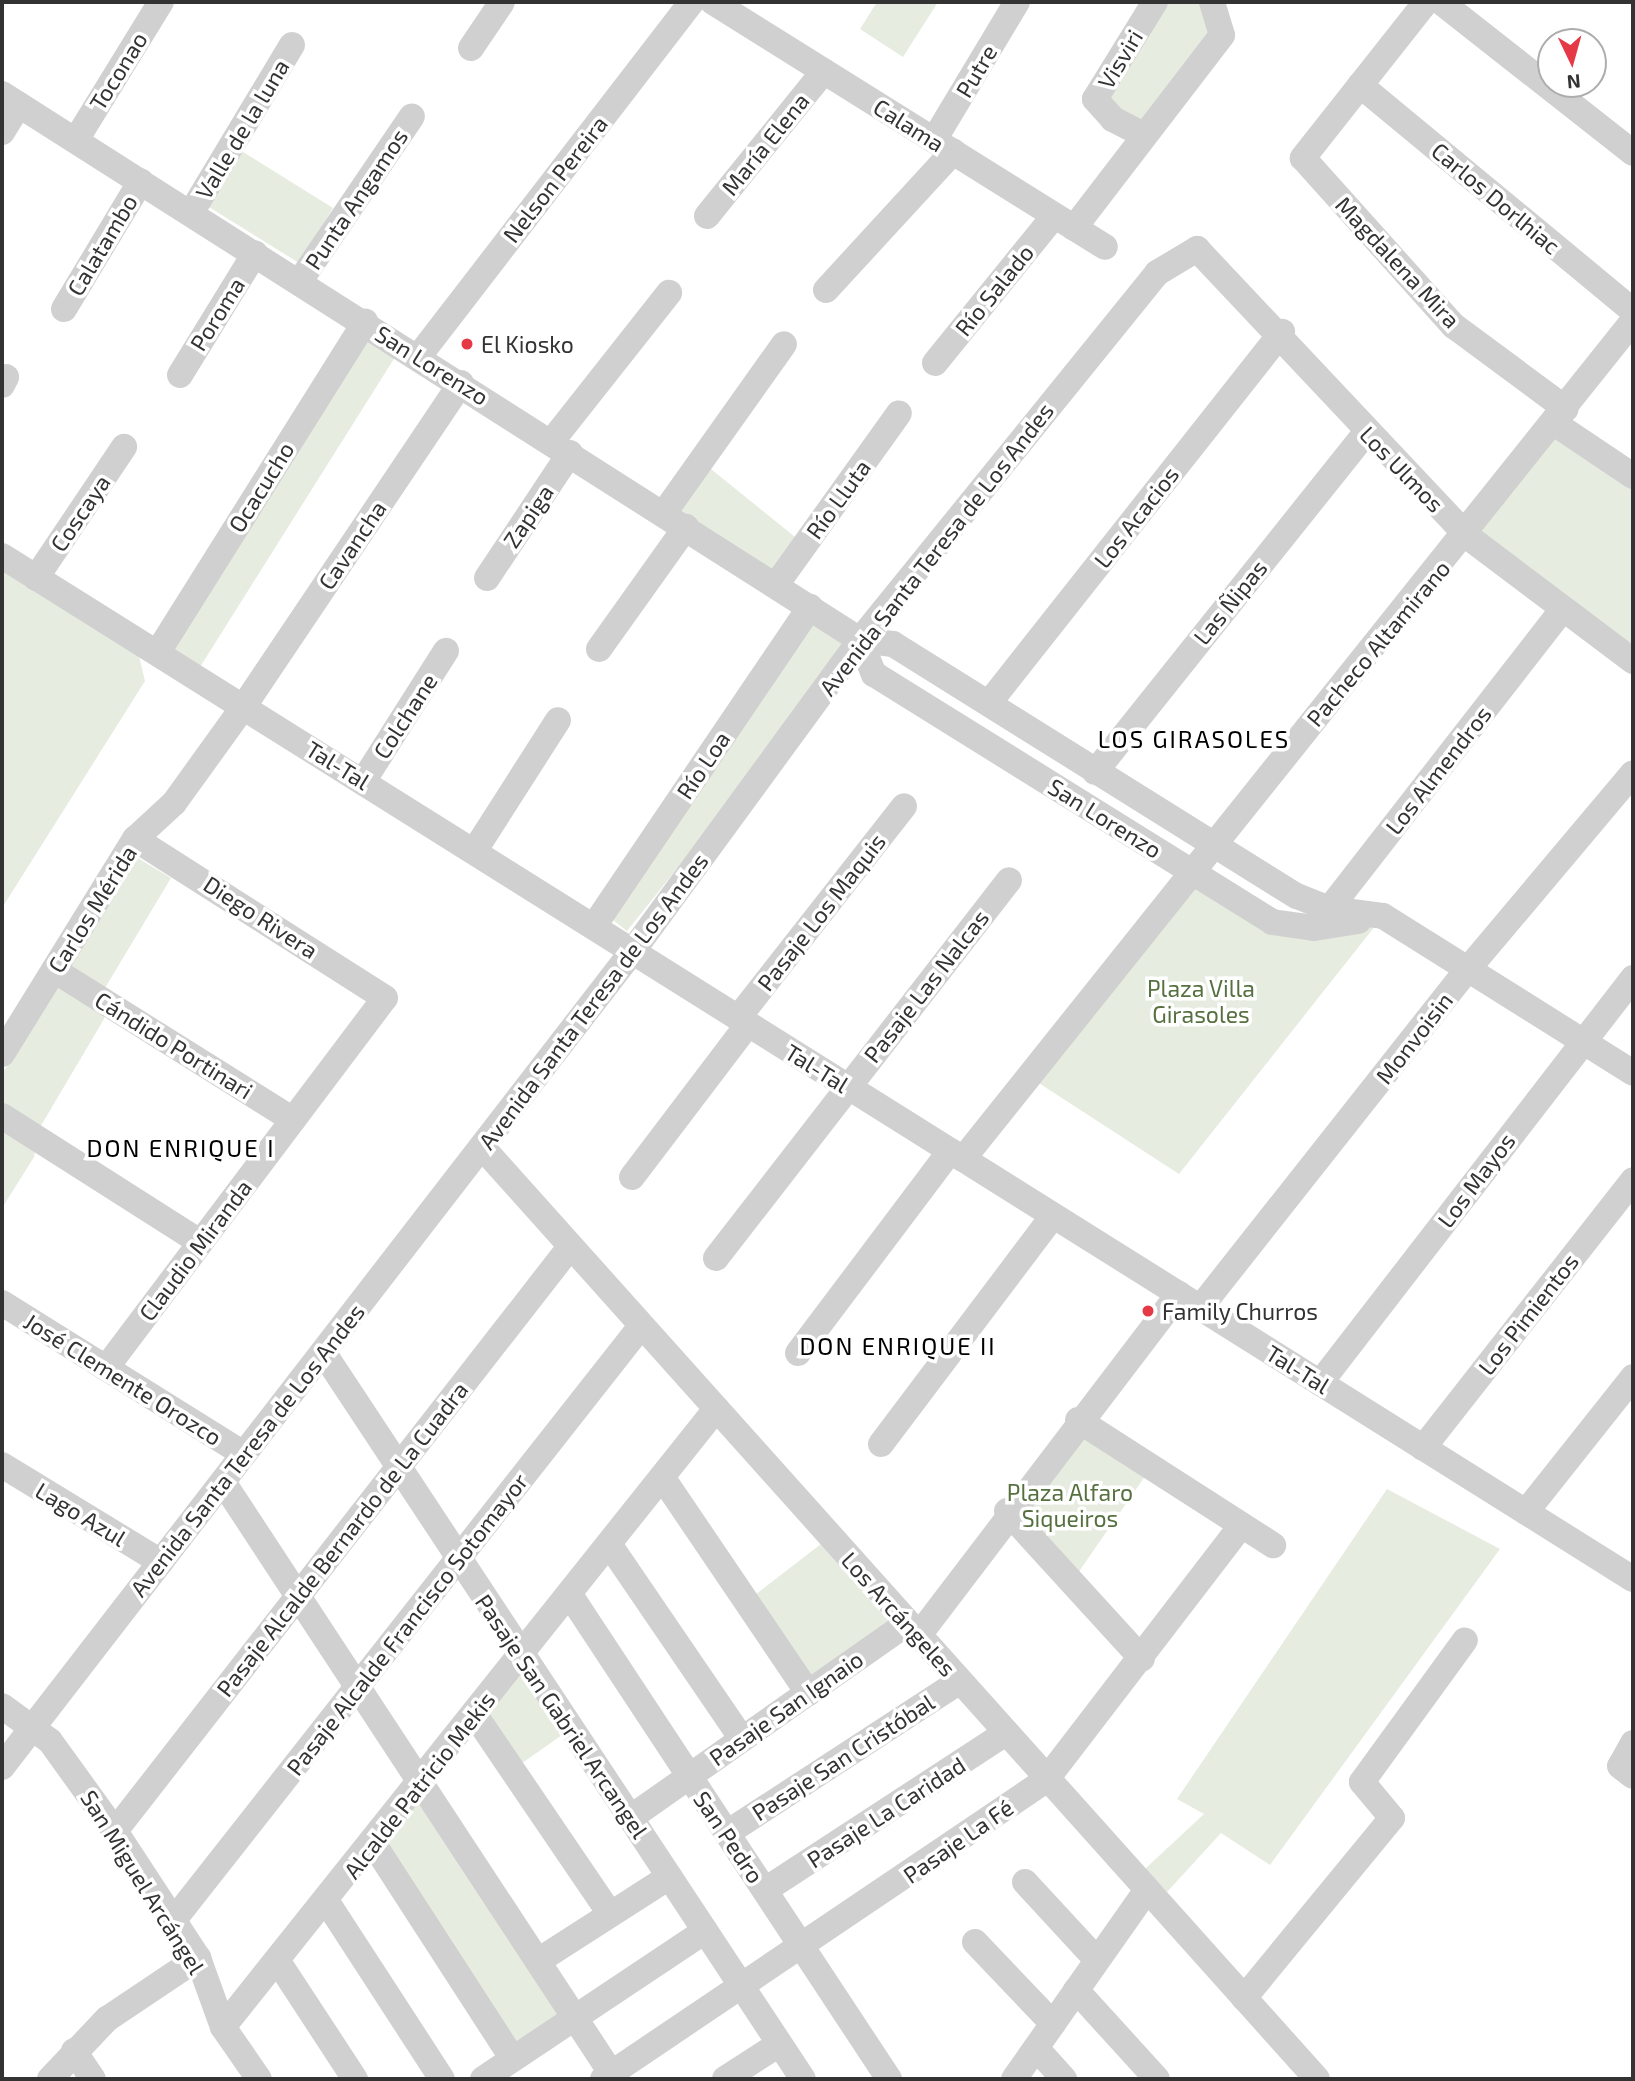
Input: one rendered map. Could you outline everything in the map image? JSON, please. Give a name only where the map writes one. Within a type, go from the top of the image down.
[{"type":"street","name":"Toconao","points":[[76,140],[161,2]]},
{"type":"street","points":[[471,48],[502,2]]},
{"type":"street","name":"Nelson Pereira","points":[[419,356],[692,2]]},
{"type":"street","name":"Calama","points":[[713,2],[1105,247]]},
{"type":"street","name":"Putre","points":[[826,290],[944,146],[1017,2]]},
{"type":"street","name":"Visviri","points":[[1144,135],[1113,119],[1095,99],[1155,2]]},
{"type":"street","points":[[1064,222],[1144,135],[1222,35],[1212,2]]},
{"type":"street","points":[[1360,85],[1426,2]]},
{"type":"street","points":[[1441,2],[1633,153]]},
{"type":"street","name":"Valle de la luna","points":[[191,213],[292,45]]},
{"type":"street","name":"María Elena","points":[[707,216],[824,71]]},
{"type":"street","name":"Magdalena Mira","points":[[1360,85],[1303,158],[1454,326],[1633,476]]},
{"type":"street","name":"Carlos Dorlhiac","points":[[1360,85],[1633,311]]},
{"type":"street","name":"San Lorenzo","points":[[10,99],[419,356],[860,640],[893,645],[989,702],[1321,919]]},
{"type":"street","points":[[2,132],[10,99]]},
{"type":"street","name":"Punta Angamos","points":[[300,281],[412,116]]},
{"type":"street","name":"Calatambo","points":[[64,309],[141,181]]},
{"type":"street","name":"Río Salado","points":[[935,363],[1064,222]]},
{"type":"street","name":"Los Ulmos","points":[[1198,249],[1282,332],[1366,433],[1468,536],[1562,610],[1633,661]]},
{"type":"street","name":"Avenida Santa Teresa de Los Andes","points":[[2,1767],[632,952],[860,640],[1157,273],[1198,249]]},
{"type":"street","name":"Poroma","points":[[180,375],[255,253]]},
{"type":"street","name":"Zapiga","points":[[487,578],[561,447],[669,293]]},
{"type":"street","name":"Pacheco Altamirano","points":[[797,1353],[1210,844],[1468,536],[1633,321]]},
{"type":"street","name":"Ocacucho","points":[[158,652],[365,322]]},
{"type":"street","name":"Los Acacios","points":[[989,702],[1282,332]]},
{"type":"street","points":[[599,649],[784,344]]},
{"type":"street","name":"Cavancha","points":[[244,706],[461,383]]},
{"type":"street","name":"Río Lluta","points":[[776,585],[899,413]]},
{"type":"street","name":"Las Ñipas","points":[[1095,772],[1366,433]]},
{"type":"street","name":"Coscaya","points":[[36,578],[124,447]]},
{"type":"street","name":"Tal-Tal","points":[[2,556],[596,923],[632,952],[1633,1579]]},
{"type":"street","name":"Río Loa","points":[[596,923],[810,607]]},
{"type":"street","name":"Los Almendros","points":[[1321,919],[1562,610]]},
{"type":"street","name":"San Lorenzo","points":[[860,640],[874,674],[1272,922],[1383,916],[1633,1073]]},
{"type":"street","name":"Colchane","points":[[364,780],[446,651]]},
{"type":"street","name":"Carlos Mérida","points":[[2,1054],[135,839],[174,803],[244,706]]},
{"type":"street","points":[[475,850],[558,720]]},
{"type":"street","name":"Monvoisin","points":[[1078,1420],[1190,1301],[1633,774]]},
{"type":"street","name":"Pasaje Los Maquis","points":[[632,1177],[743,1021],[904,806]]},
{"type":"street","name":"Diego Rivera","points":[[135,839],[385,998]]},
{"type":"street","name":"Pasaje Las Nalcas","points":[[716,1258],[1009,880]]},
{"type":"street","name":"Cándido Portinari","points":[[54,970],[293,1120]]},
{"type":"street","name":"Los Mayos","points":[[1320,1384],[1633,978]]},
{"type":"street","name":"Claudio Miranda","points":[[106,1368],[385,998]]},
{"type":"street","points":[[2,1116],[200,1242]]},
{"type":"street","name":"Los Arcángeles","points":[[482,1146],[1046,1780],[1317,2079]]},
{"type":"street","name":"Los Pimientos","points":[[1423,1448],[1633,1180]]},
{"type":"street","points":[[881,1444],[1053,1216]]},
{"type":"street","name":"Pasaje Alcalde Bernardo de La Cuadra","points":[[115,1832],[570,1247]]},
{"type":"street","name":"José Clemente Orozco","points":[[2,1304],[244,1454]]},
{"type":"street","name":"Pasaje Alcalde Francisco Sotomayor","points":[[173,1922],[641,1326]]},
{"type":"street","name":"Pasaje San Gabriel Arcangel","points":[[323,1352],[803,2079]]},
{"type":"street","points":[[1526,1512],[1633,1377]]},
{"type":"street","name":"Alcalde Patricio Mekis","points":[[223,2026],[279,1963],[716,1409]]},
{"type":"street","points":[[1078,1420],[1273,1545]]},
{"type":"street","name":"Pasaje San Ignaio","points":[[629,1818],[808,1693],[913,1629],[1078,1420]]},
{"type":"street","name":"Lago Azul","points":[[2,1465],[161,1562]]},
{"type":"street","points":[[662,1477],[808,1693]]},
{"type":"street","points":[[223,1482],[538,1961],[610,2077]]},
{"type":"street","points":[[1007,1511],[1142,1659]]},
{"type":"street","name":"Pasaje La Fé","points":[[610,2077],[1046,1780],[1142,1659],[1241,1526]]},
{"type":"street","points":[[609,1544],[742,1739]]},
{"type":"street","name":"San Pedro","points":[[570,1595],[889,2079]]},
{"type":"street","points":[[1244,1998],[1392,1818],[1362,1782],[1465,1640]]},
{"type":"street","name":"Pasaje San Cristóbal","points":[[727,1833],[960,1681]]},
{"type":"street","name":"San Miguel Arcángel","points":[[2,1706],[35,1726],[115,1832],[198,1958],[223,2026],[260,2079]]},
{"type":"street","points":[[475,1715],[610,1914]]},
{"type":"street","name":"Pasaje La Caridad","points":[[765,1891],[1006,1733]]},
{"type":"street","points":[[1627,1771],[1633,1743]]},
{"type":"street","points":[[373,1843],[513,2059]]},
{"type":"street","points":[[538,1961],[668,1877]]},
{"type":"street","points":[[1025,1882],[1097,1961]]},
{"type":"street","points":[[1014,2079],[1147,1890]]},
{"type":"street","points":[[327,1902],[442,2079]]},
{"type":"street","points":[[483,2079],[705,1931]]},
{"type":"street","points":[[975,1942],[1053,2024]]},
{"type":"street","points":[[50,2079],[107,2019],[198,1958]]},
{"type":"street","points":[[279,1963],[355,2079]]},
{"type":"street","points":[[1076,1990],[1157,2079]]},
{"type":"street","points":[[725,2079],[779,2044]]},
{"type":"street","points":[[1036,2048],[1064,2079]]},
{"type":"street","points":[[74,2051],[93,2079]]},
{"type":"green space","points":[[877,2],[938,2],[903,57],[860,29]]},
{"type":"green space","points":[[1155,2],[1212,2],[1222,35],[1142,123],[1113,119],[1109,74]]},
{"type":"green space","points":[[243,152],[333,208],[299,263],[209,207]]},
{"type":"green space","points":[[365,322],[402,346],[195,675],[158,652]]},
{"type":"green space","points":[[1554,423],[1633,480],[1633,659],[1468,536]]},
{"type":"green space","points":[[701,461],[805,545],[776,585],[664,513]]},
{"type":"green space","points":[[2,570],[139,656],[145,681],[2,908]]},
{"type":"green space","points":[[810,607],[860,640],[627,931],[609,917]]},
{"type":"green space","points":[[136,857],[171,878],[105,988],[104,1019],[39,1129],[34,1157],[2,1208],[2,1074]]},
{"type":"green space","name":"Plaza Villa Girasoles","points":[[1190,870],[1272,922],[1383,916],[1179,1174],[1028,1076]]},
{"type":"green space","name":"Plaza Alfaro Siqueiros","points":[[1078,1420],[1150,1469],[1071,1583],[1007,1511]]},
{"type":"green space","points":[[1387,1489],[1500,1549],[1270,1865],[1221,1833],[1167,1892],[1145,1869],[1204,1814],[1177,1799]]},
{"type":"green space","points":[[821,1544],[892,1625],[810,1684],[751,1598]]},
{"type":"green space","points":[[521,1666],[565,1733],[515,1768],[482,1718]]},
{"type":"green space","points":[[420,1782],[575,2018],[513,2059],[373,1843]]},
{"type":"place","name":"El Kiosko","points":[[467,344]]},
{"type":"place","name":"Family Churros","points":[[1148,1311]]},
{"type":"district","name":"LOS GIRASOLES","points":[[1194,739]]},
{"type":"district","name":"DON ENRIQUE I","points":[[181,1148]]},
{"type":"district","name":"DON ENRIQUE II","points":[[898,1346]]}]
